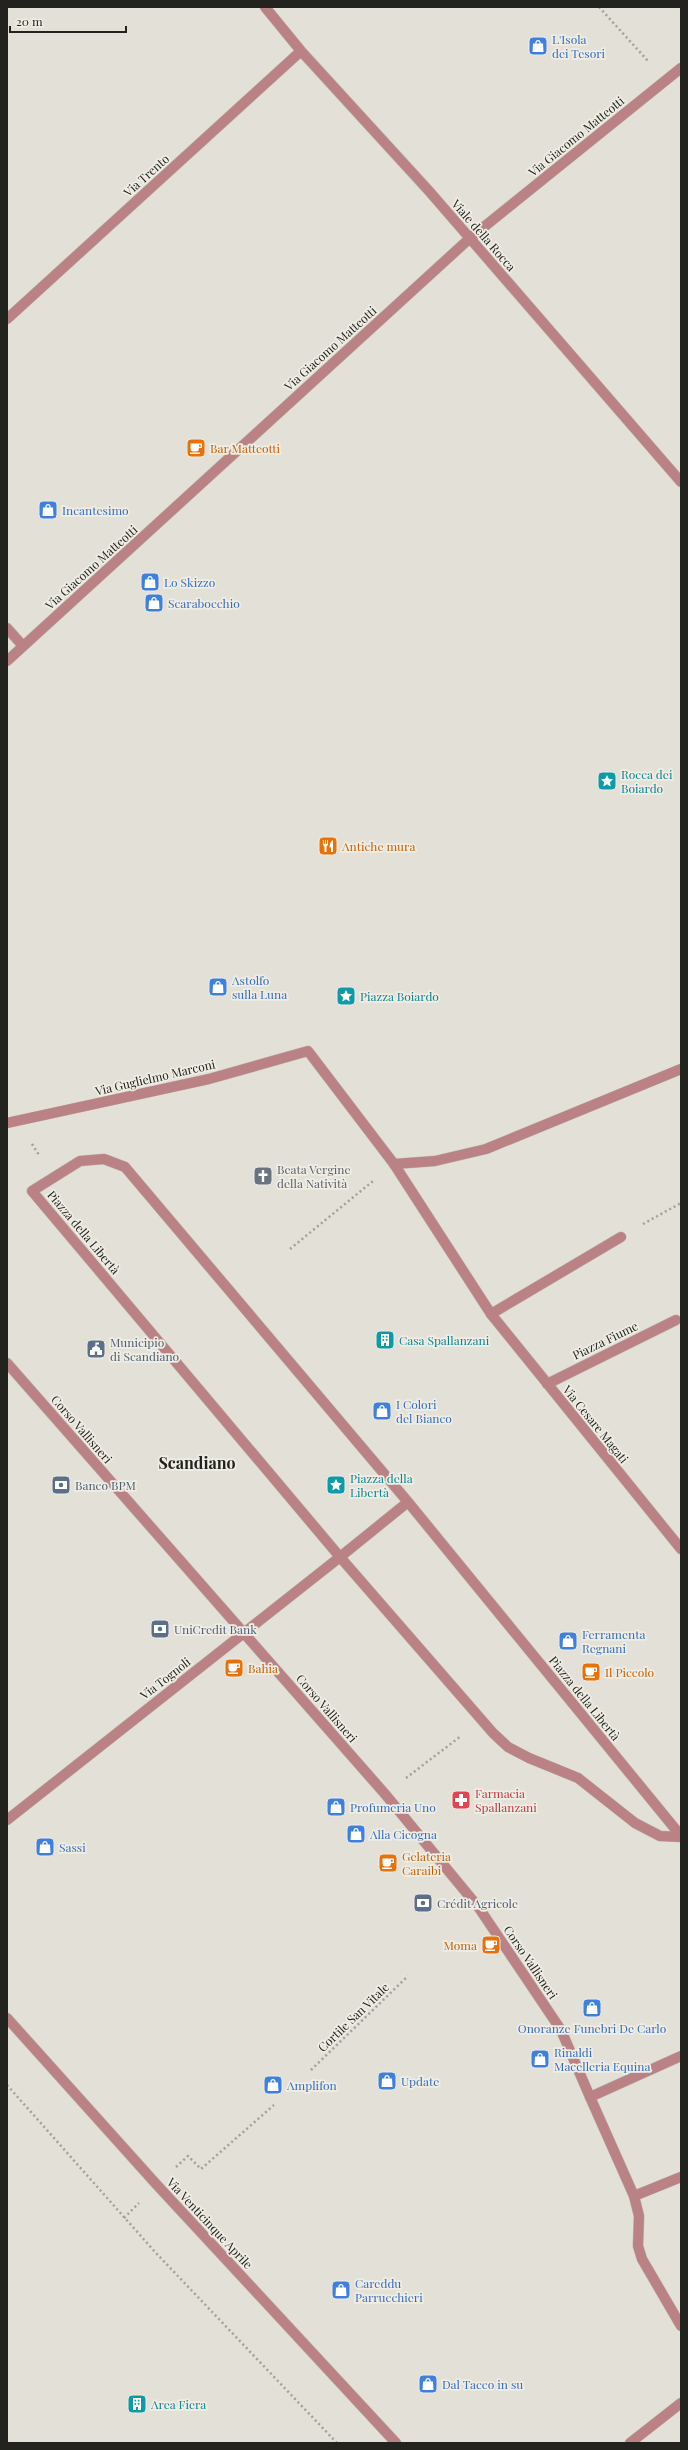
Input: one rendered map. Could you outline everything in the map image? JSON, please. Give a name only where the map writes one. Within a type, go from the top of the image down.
[{"type":"street","name":"Viale della Rocca","points":[[265,7],[301,51],[429,191],[681,482]]},
{"type":"street","name":"Via Trento","points":[[7,319],[301,51]]},
{"type":"street","name":"Via Giacomo Matteotti","points":[[7,661],[469,239],[681,68]]},
{"type":"street","points":[[7,628],[23,646]]},
{"type":"street","name":"Via Guglielmo Marconi","points":[[7,1123],[209,1079],[308,1051],[394,1164]]},
{"type":"street","points":[[394,1164],[435,1161],[486,1149],[681,1069]]},
{"type":"street","name":"Piazza della Libertà","points":[[104,1159],[125,1167],[408,1502],[681,1836],[660,1836],[635,1823],[578,1778],[529,1758],[508,1747],[481,1720],[340,1557],[32,1191],[80,1161],[104,1159]]},
{"type":"street","name":"Via Cesare Magati","points":[[394,1164],[491,1314],[681,1549]]},
{"type":"street","points":[[491,1314],[621,1237]]},
{"type":"street","name":"Piazza Fiume","points":[[547,1384],[679,1321]]},
{"type":"street","name":"Corso Vallisneri","points":[[7,1363],[385,1794],[483,1915],[560,2030],[634,2196]]},
{"type":"street","points":[[340,1557],[408,1502]]},
{"type":"street","name":"Via Tognoli","points":[[7,1820],[340,1557]]},
{"type":"street","name":"Via Venticinque Aprile","points":[[7,2018],[157,2185],[396,2443]]},
{"type":"street","points":[[590,2097],[681,2056]]},
{"type":"street","points":[[681,2176],[634,2196],[639,2216],[638,2246],[642,2259],[681,2326]]},
{"type":"street","points":[[630,2443],[681,2403]]},
{"type":"path","points":[[599,7],[665,81]]},
{"type":"path","points":[[18,1121],[53,1178]]},
{"type":"path","points":[[290,1249],[394,1164]]},
{"type":"path","points":[[621,1237],[681,1203]]},
{"type":"path","points":[[385,1794],[481,1720]]},
{"type":"path","name":"Cortile San Vitale","points":[[311,2070],[408,1976]]},
{"type":"path","points":[[7,2085],[155,2252],[337,2443]]},
{"type":"path","points":[[202,2169],[274,2105]]},
{"type":"place","name":"L'Isola dei Tesori","points":[[538,46]]},
{"type":"place","name":"Bar Matteotti","points":[[196,448]]},
{"type":"place","name":"Incantesimo","points":[[48,510]]},
{"type":"place","name":"Lo Skizzo","points":[[150,582]]},
{"type":"place","name":"Scarabocchio","points":[[154,603]]},
{"type":"place","name":"Rocca dei Boiardo","points":[[607,781]]},
{"type":"place","name":"Antiche mura","points":[[328,846]]},
{"type":"place","name":"Astolfo sulla Luna","points":[[218,987]]},
{"type":"place","name":"Piazza Boiardo","points":[[346,996]]},
{"type":"place","name":"Beata Vergine della Natività","points":[[263,1176]]},
{"type":"place","name":"Casa Spallanzani","points":[[385,1340]]},
{"type":"place","name":"Municipio di Scandiano","points":[[96,1349]]},
{"type":"place","name":"I Colori del Bianco","points":[[382,1411]]},
{"type":"place","name":"Banco BPM","points":[[61,1485]]},
{"type":"place","name":"Piazza della Libertà","points":[[336,1485]]},
{"type":"place","name":"UniCredit Bank","points":[[160,1629]]},
{"type":"place","name":"Ferramenta Regnani","points":[[568,1641]]},
{"type":"place","name":"Bahia","points":[[234,1668]]},
{"type":"place","name":"Il Piccolo","points":[[591,1672]]},
{"type":"place","name":"Farmacia Spallanzani","points":[[461,1800]]},
{"type":"place","name":"Profumeria Uno","points":[[336,1807]]},
{"type":"place","name":"Alla Cicogna","points":[[356,1834]]},
{"type":"place","name":"Sassi","points":[[45,1847]]},
{"type":"place","name":"Gelateria Caraibi","points":[[388,1863]]},
{"type":"place","name":"Crédit Agricole","points":[[423,1903]]},
{"type":"place","name":"Moma","points":[[491,1945]]},
{"type":"place","name":"Onoranze Funebri De Carlo","points":[[592,2008]]},
{"type":"place","name":"Rinaldi Macelleria Equina","points":[[540,2059]]},
{"type":"place","name":"Update","points":[[387,2081]]},
{"type":"place","name":"Amplifon","points":[[273,2085]]},
{"type":"place","name":"Careddu Parrucchieri","points":[[341,2290]]},
{"type":"place","name":"Dal Tacco in su","points":[[428,2384]]},
{"type":"place","name":"Area Fiera","points":[[137,2404]]},
{"type":"district","name":"Scandiano","points":[[197,1462]]}]
